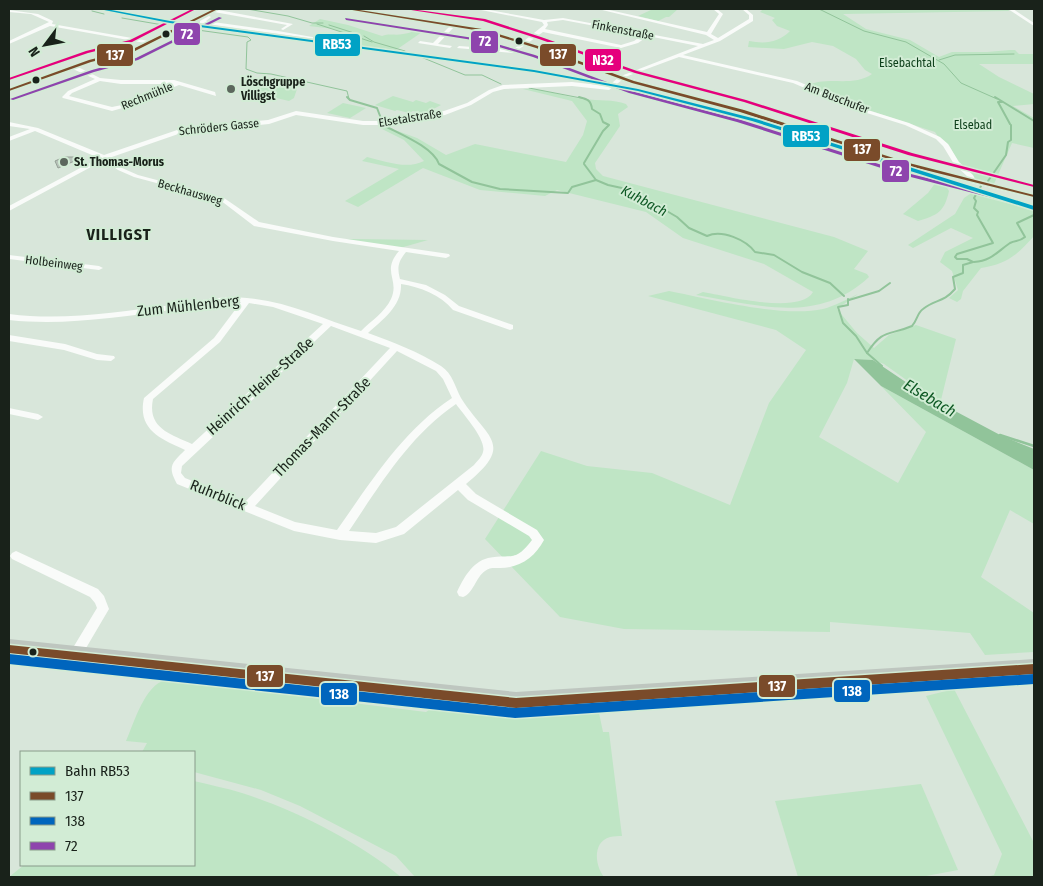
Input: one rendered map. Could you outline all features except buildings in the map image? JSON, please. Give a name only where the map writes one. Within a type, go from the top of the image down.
[{"type":"main road","points":[[9,649],[516,703],[1034,669]]},
{"type":"street","points":[[348,9],[481,30],[525,42],[619,79],[742,111],[898,161],[973,182],[1034,196]]},
{"type":"street","points":[[375,14],[386,9]]},
{"type":"street","name":"Finkenstraße","points":[[478,9],[544,21],[563,20],[580,22],[701,45]]},
{"type":"street","points":[[600,9],[708,34],[718,40]]},
{"type":"street","points":[[708,34],[721,14],[715,9]]},
{"type":"street","name":"Elsetalstraße","points":[[296,113],[363,123],[386,124],[445,113],[469,104],[490,91],[503,87],[572,84],[610,88],[619,79],[662,63],[701,45],[718,40],[751,20],[751,15],[744,9]]},
{"type":"street","points":[[1010,9],[1034,25]]},
{"type":"street","points":[[9,90],[73,66],[130,51],[217,10],[291,24],[279,31]]},
{"type":"street","points":[[217,10],[202,22],[279,31],[316,38]]},
{"type":"street","points":[[9,12],[17,11],[47,19],[51,22],[49,25]]},
{"type":"street","points":[[459,47],[513,52],[542,30],[546,25],[544,21]]},
{"type":"street","points":[[9,43],[49,25],[150,42]]},
{"type":"street","points":[[435,44],[453,26]]},
{"type":"street","points":[[542,30],[620,47],[636,42],[646,35]]},
{"type":"street","points":[[420,42],[450,47]]},
{"type":"street","name":"Am Buschufer","points":[[677,55],[795,82],[856,108],[907,124],[938,138],[946,145],[956,163],[971,176],[973,182]]},
{"type":"street","points":[[73,66],[99,79],[179,83],[213,93],[214,95]]},
{"type":"street","name":"Rechmühle","points":[[99,79],[77,88],[65,97],[112,109],[124,106],[179,83]]},
{"type":"street","name":"Schröders Gasse","points":[[9,209],[104,158],[183,130],[269,122],[296,113]]},
{"type":"street","name":"Beckhausweg","points":[[9,124],[36,129],[104,158],[120,169],[136,176],[222,199],[258,224],[446,256]]},
{"type":"street","points":[[9,139],[36,129]]},
{"type":"street","points":[[362,334],[394,301],[397,292],[393,266],[395,259],[404,250]]},
{"type":"street","name":"Holbeinweg","points":[[9,257],[99,268]]},
{"type":"street","points":[[396,281],[409,283],[428,290],[451,301],[456,308],[510,327]]},
{"type":"street","points":[[192,449],[160,433],[151,425],[147,417],[146,407],[149,398],[217,340],[247,300]]},
{"type":"street","name":"Zum Mühlenberg","points":[[9,317],[45,320],[91,318],[215,301],[247,300],[275,305],[362,334],[396,347],[439,369],[446,377],[457,399],[485,436],[489,447],[484,461],[458,483]]},
{"type":"street","name":"Heinrich-Heine-Straße","points":[[192,449],[328,324]]},
{"type":"street","points":[[9,338],[65,347],[97,357],[111,358]]},
{"type":"street","name":"Thomas-Mann-Straße","points":[[247,507],[396,347]]},
{"type":"street","points":[[340,535],[410,438],[441,408],[457,399]]},
{"type":"street","points":[[9,411],[38,418]]},
{"type":"street","name":"Ruhrblick","points":[[192,449],[177,464],[176,473],[181,480],[294,526],[340,535],[376,538],[400,531],[458,483]]},
{"type":"street","points":[[458,483],[472,497],[532,532],[538,540],[532,549],[511,563],[486,563],[477,570],[463,592]]},
{"type":"street","points":[[16,556],[94,593],[100,600],[103,609],[74,656]]},
{"type":"green space","points":[[653,9],[678,9],[669,17],[658,21],[638,16]]},
{"type":"green space","points":[[759,9],[1008,9],[1009,11],[843,14],[866,29],[910,40],[939,57],[952,52],[1010,50],[1015,50],[1019,54],[1034,54],[1034,64],[979,64],[999,77],[1034,94],[1034,104],[1013,106],[1034,118],[1034,148],[1012,143],[994,184],[976,180],[958,162],[949,145],[939,138],[935,132],[859,107],[807,86],[823,81],[856,80],[872,74],[865,70],[856,59],[833,46],[812,42],[784,49],[748,47],[749,41],[771,42],[781,38],[790,31],[777,26],[772,20],[775,18],[760,12],[762,10]]},
{"type":"green space","points":[[320,19],[348,25],[382,36],[425,30],[396,50],[348,44],[358,38],[334,29],[309,26]]},
{"type":"green space","points":[[266,81],[297,89],[294,98],[289,101],[247,91]]},
{"type":"green space","points":[[523,89],[626,104],[628,107],[618,114],[620,126],[595,163],[596,169],[603,176],[834,237],[868,251],[854,269],[867,274],[869,277],[849,292],[829,301],[808,306],[786,308],[742,303],[696,295],[703,292],[744,300],[779,303],[805,299],[813,292],[764,264],[683,238],[646,212],[557,190],[545,196],[480,190],[423,168],[358,207],[345,201],[399,169],[362,161],[367,157],[403,165],[417,164],[424,161],[404,140],[380,128],[384,126],[417,138],[446,155],[475,144],[566,162],[583,135],[587,121],[572,101]]},
{"type":"green space","points":[[393,96],[413,102],[416,100],[426,103],[430,101],[441,105],[424,114],[413,111],[409,113],[395,111],[375,105]]},
{"type":"green space","points":[[343,103],[366,108],[350,118],[327,113]]},
{"type":"green space","points":[[936,182],[945,185],[949,191],[945,204],[939,212],[918,221],[903,214],[928,193]]},
{"type":"green space","points":[[973,192],[1034,211],[1034,236],[1011,258],[998,264],[981,268],[963,291],[961,299],[957,302],[949,298],[958,290],[952,271],[940,262],[945,252],[973,238],[951,228],[913,248],[908,245],[955,214],[964,198]]},
{"type":"green space","points":[[343,239],[355,239],[428,240],[400,248]]},
{"type":"green space","points":[[669,291],[725,303],[788,311],[823,309],[858,294],[837,309],[857,333],[874,348],[889,335],[916,325],[956,339],[940,404],[884,364],[873,360],[854,359],[847,383],[819,437],[898,483],[926,432],[881,386],[1034,470],[1034,524],[1010,510],[981,577],[1034,613],[1034,652],[985,655],[970,633],[830,622],[830,632],[624,629],[560,617],[485,539],[541,451],[587,466],[652,473],[730,505],[769,403],[806,350],[776,330],[648,296]]},
{"type":"green space","points":[[166,680],[426,712],[429,710],[514,714],[599,713],[603,732],[609,732],[622,836],[612,837],[600,844],[597,861],[604,877],[415,877],[396,856],[300,806],[261,790],[195,772],[195,751],[143,751],[147,743],[126,741],[146,696],[159,683]]},
{"type":"green space","points":[[954,689],[1034,843],[1034,877],[987,877],[994,875],[1002,854],[926,696]]},
{"type":"green space","points":[[195,781],[242,793],[283,808],[347,840],[385,864],[401,877],[9,877],[23,866],[195,866]]},
{"type":"green space","points":[[921,784],[958,870],[921,877],[798,877],[775,801]]},
{"type":"water","points":[[854,359],[873,360],[925,395],[1002,436],[1034,449],[1034,470],[881,386]]},
{"type":"waterway","points":[[247,9],[288,16],[312,23],[323,23]]},
{"type":"waterway","name":"Elsebach","points":[[819,9],[864,31],[906,42],[944,64],[961,83],[997,99]]},
{"type":"waterway","name":"Kuhbach","points":[[92,11],[104,14]]},
{"type":"waterway","name":"Kuhbach","points":[[122,18],[163,25]]},
{"type":"waterway","points":[[317,24],[372,42]]},
{"type":"waterway","points":[[329,25],[354,33]]},
{"type":"waterway","name":"Kuhbach","points":[[183,28],[248,37],[251,40],[247,42],[246,69],[257,73],[271,74],[347,91],[349,99]]},
{"type":"waterway","points":[[364,36],[374,42],[405,51]]},
{"type":"waterway","points":[[939,60],[955,55],[1014,54]]},
{"type":"waterway","points":[[421,57],[465,75],[482,75],[501,84]]},
{"type":"waterway","points":[[529,88],[586,99]]},
{"type":"waterway","points":[[579,97],[586,99]]},
{"type":"waterway","points":[[995,97],[1034,121]]},
{"type":"waterway","name":"Kuhbach","points":[[349,99],[377,108],[382,121]]},
{"type":"waterway","points":[[584,163],[603,131],[609,125],[603,122],[600,114],[592,109],[591,104],[586,99]]},
{"type":"waterway","name":"Elsebach","points":[[1002,102],[998,102],[1010,124]]},
{"type":"waterway","name":"Elsebach","points":[[988,181],[1006,155],[1008,142],[1011,140],[1011,125]]},
{"type":"waterway","name":"Kuhbach","points":[[385,126],[423,147],[436,158],[439,164],[472,182],[500,189],[568,193],[572,187],[596,180]]},
{"type":"waterway","points":[[584,164],[596,180]]},
{"type":"waterway","name":"Kuhbach","points":[[596,180],[608,185],[631,190],[677,217],[689,228],[707,236],[713,234],[726,235],[746,243],[755,252],[774,255],[802,272],[830,283],[844,296]]},
{"type":"waterway","name":"Elsebach","points":[[867,353],[882,336],[912,326],[921,311],[927,306],[947,297],[955,289],[953,277],[963,273],[963,265],[973,262],[967,259],[957,259],[955,257],[957,254],[993,243],[977,215],[978,212],[974,208],[976,201],[974,198],[981,186]]},
{"type":"waterway","points":[[974,262],[989,258],[1010,243],[1025,237],[1017,223],[1034,215]]},
{"type":"waterway","points":[[849,300],[879,291],[890,283]]},
{"type":"waterway","name":"Kuhbach","points":[[848,299],[848,305],[838,307],[843,323],[856,336],[867,353]]},
{"type":"waterway","name":"Elsebach","points":[[867,353],[882,366]]},
{"type":"waterway","name":"Elsebach","points":[[1000,435],[1034,446]]},
{"type":"rail line","name":"RB53","points":[[101,9],[170,22],[534,71],[638,90],[754,120],[1034,208]]},
{"type":"transit line","name":"N32","points":[[9,79],[87,52],[131,41],[194,9]]},
{"type":"transit line","name":"137","points":[[9,90],[90,61],[134,50],[216,9]]},
{"type":"transit line","name":"137","points":[[348,9],[481,30],[537,47],[633,82],[742,111],[907,164],[1034,196]]},
{"type":"transit line","name":"N32","points":[[411,9],[484,20],[636,72],[745,101],[910,154],[1034,186]]},
{"type":"transit line","name":"72","points":[[12,99],[93,71],[137,59],[220,18]]},
{"type":"transit line","name":"72","points":[[346,19],[479,40],[534,56],[630,92],[739,121],[905,174],[1032,206]]},
{"type":"transit line","name":"137","points":[[9,649],[516,703],[1034,669]]},
{"type":"transit line","name":"138","points":[[9,659],[515,713],[1034,679]]},
{"type":"place","name":"Löschgruppe Villigst","points":[[231,89]]},
{"type":"place","name":"St. Thomas-Morus","points":[[64,162]]},
{"type":"district","name":"VILLIGST","points":[[119,234]]},
{"type":"park label","name":"Elsebachtal","points":[[907,63]]},
{"type":"park label","name":"Elsebad","points":[[973,125]]}]
